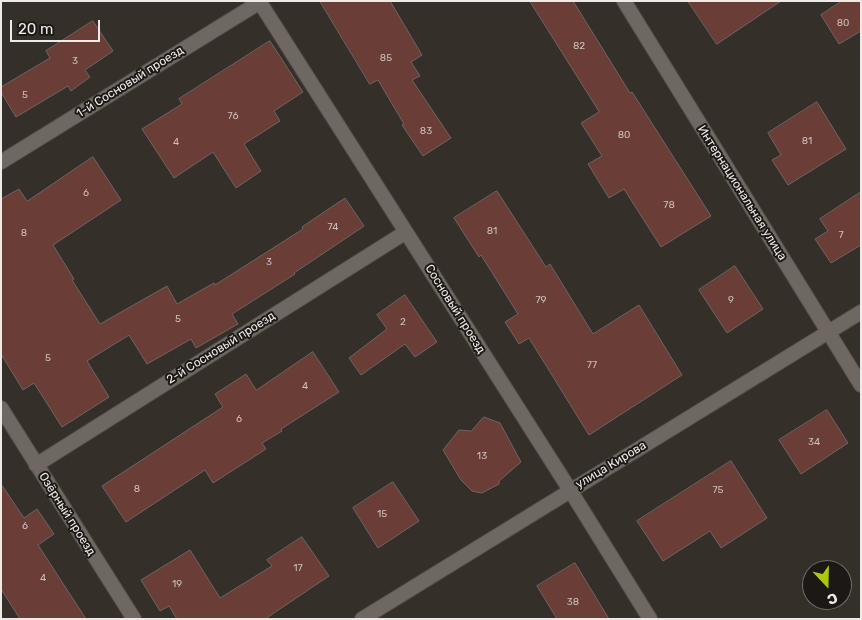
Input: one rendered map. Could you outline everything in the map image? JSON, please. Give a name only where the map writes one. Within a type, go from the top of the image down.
[{"type":"street","name":"Интернациональная улица","points":[[624,1],[861,385]]},
{"type":"street","name":"1-й Сосновый проезд","points":[[1,162],[259,2]]},
{"type":"street","name":"Сосновый проезд","points":[[259,2],[650,619]]},
{"type":"street","name":"2-й Сосновый проезд","points":[[36,464],[406,232]]},
{"type":"street","name":"улица Кирова","points":[[362,619],[861,312]]},
{"type":"street","name":"Озёрный проезд","points":[[1,408],[134,619]]},
{"type":"building","points":[[320,1],[390,1],[422,55],[411,62],[420,76],[412,80],[451,138],[423,156],[402,125],[404,124],[378,80],[370,84]]},
{"type":"building","points":[[530,1],[573,1],[630,93],[632,92],[711,216],[661,247],[624,189],[609,198],[588,164],[602,156],[581,123],[599,112]]},
{"type":"building","points":[[688,1],[781,1],[717,44]]},
{"type":"building","points":[[842,1],[861,1],[861,31],[839,44],[821,15]]},
{"type":"building","points":[[93,21],[113,51],[85,70],[90,77],[71,91],[68,86],[16,117],[1,92],[1,87],[50,58],[46,51]]},
{"type":"building","points":[[270,41],[303,92],[274,111],[280,121],[244,144],[261,171],[236,188],[213,152],[174,178],[142,129],[182,104],[179,99]]},
{"type":"building","points":[[817,102],[846,149],[788,185],[772,160],[781,155],[768,133]]},
{"type":"building","points":[[93,157],[121,200],[53,245],[74,279],[72,280],[100,324],[167,286],[177,304],[214,283],[215,285],[303,229],[302,227],[345,198],[364,226],[295,274],[232,314],[238,324],[196,348],[191,339],[147,364],[129,335],[87,361],[109,397],[62,427],[34,383],[23,390],[1,354],[1,199],[19,189],[27,201]]},
{"type":"building","points":[[497,191],[546,267],[550,264],[593,334],[639,305],[682,375],[589,435],[529,338],[519,344],[505,322],[518,314],[481,255],[479,257],[454,218]]},
{"type":"building","points":[[861,192],[861,245],[831,263],[815,239],[828,231],[820,219]]},
{"type":"building","points":[[735,266],[763,309],[727,333],[699,290]]},
{"type":"building","points":[[405,295],[437,342],[415,357],[405,344],[361,375],[349,358],[387,329],[377,315]]},
{"type":"building","points":[[313,352],[339,392],[281,429],[282,431],[262,443],[266,449],[213,483],[205,470],[126,522],[102,486],[223,407],[215,394],[246,374],[256,390]]},
{"type":"building","points":[[827,410],[848,443],[801,474],[779,440]]},
{"type":"building","points":[[484,417],[500,423],[521,462],[499,481],[499,484],[482,493],[472,491],[461,480],[443,450],[459,430],[471,431]]},
{"type":"building","points":[[731,461],[767,518],[721,548],[710,531],[663,561],[637,521]]},
{"type":"building","points":[[393,482],[419,521],[378,548],[353,508]]},
{"type":"building","points":[[1,484],[24,518],[37,509],[54,534],[38,545],[86,619],[20,619],[1,589]]},
{"type":"building","points":[[302,537],[329,576],[265,619],[177,619],[169,606],[160,611],[141,580],[190,550],[220,598],[272,566],[267,560]]},
{"type":"building","points":[[575,563],[609,619],[557,619],[537,586]]}]
